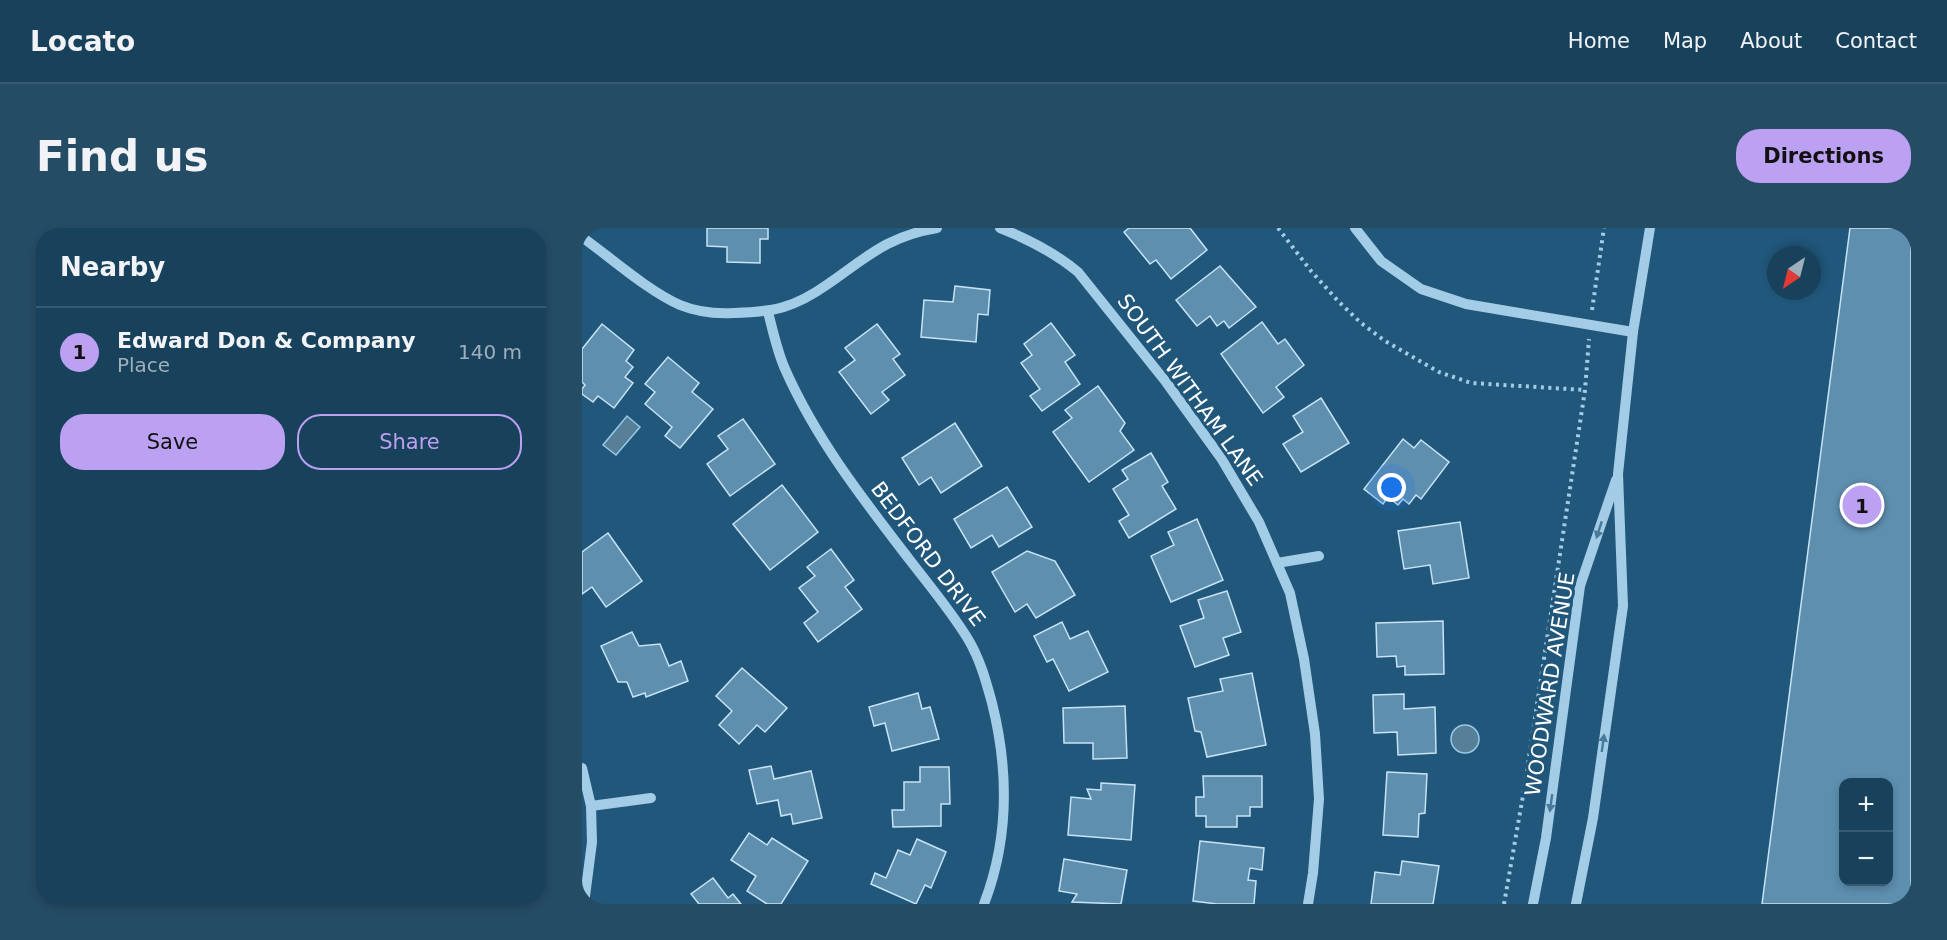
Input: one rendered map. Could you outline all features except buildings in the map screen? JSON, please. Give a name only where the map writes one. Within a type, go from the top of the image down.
[{"type":"street","points":[[582,237],[658,293],[680,305],[712,313],[768,312],[815,293],[873,250],[894,239],[937,228]]},
{"type":"street","name":"SOUTH WITHAM LANE","points":[[1000,228],[1017,234],[1065,261],[1095,291],[1166,382],[1221,458],[1259,522],[1290,592],[1304,659],[1315,734],[1319,799],[1308,904]]},
{"type":"street","points":[[1355,228],[1381,261],[1421,289],[1466,304],[1633,332]]},
{"type":"street","name":"WOODWARD AVENUE","points":[[1576,904],[1593,818],[1623,606],[1618,474],[1633,332],[1650,228]]},
{"type":"street","name":"BEDFORD DRIVE","points":[[768,312],[784,368],[837,465],[952,615],[969,640],[986,678],[1004,763],[1004,800],[1002,836],[992,883],[984,904]]},
{"type":"street","name":"WOODWARD AVENUE","points":[[1533,904],[1546,838],[1581,586],[1618,474]]},
{"type":"street","points":[[1277,563],[1319,556]]},
{"type":"street","points":[[582,768],[591,806],[592,842],[584,904]]},
{"type":"street","points":[[591,806],[651,798]]},
{"type":"path","points":[[1278,228],[1311,271],[1361,322],[1385,341],[1439,372],[1471,383],[1585,390]]},
{"type":"path","points":[[1594,295],[1604,228]]},
{"type":"path","points":[[1504,904],[1524,790],[1585,390],[1587,357]]},
{"type":"water","points":[[627,416],[640,427],[616,455],[603,445]]},
{"type":"water","points":[[1465,725],[1475,729],[1479,739],[1475,749],[1465,753],[1455,749],[1451,739],[1455,729]]},
{"type":"place","name":"Edward Don & Company","points":[[1862,505]]}]
